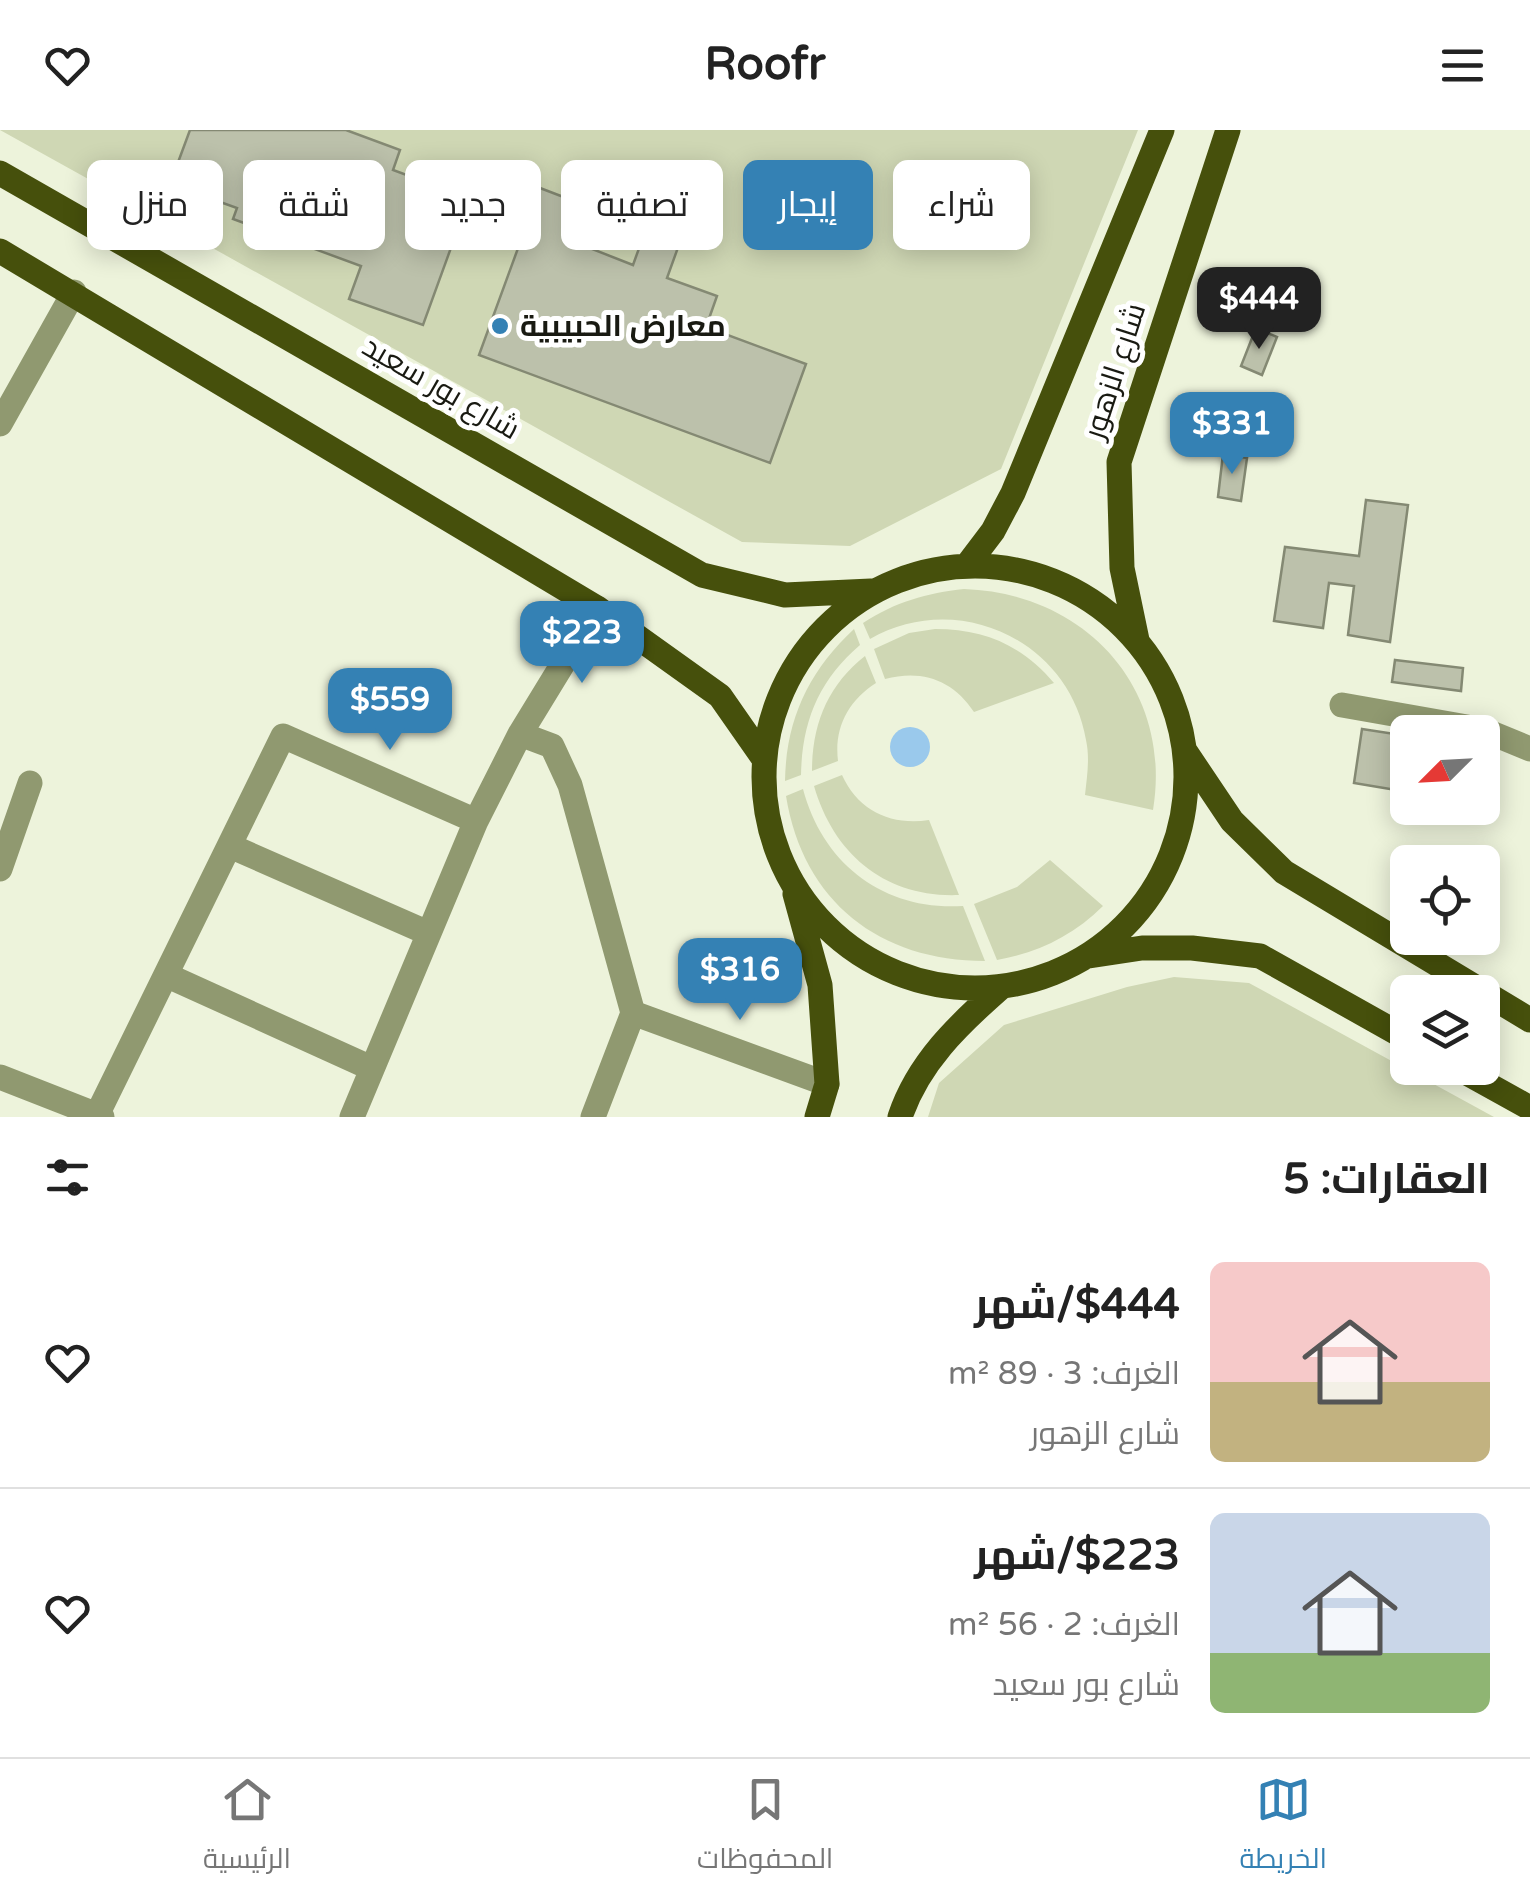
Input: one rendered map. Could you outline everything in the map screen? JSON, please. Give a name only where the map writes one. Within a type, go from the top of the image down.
[{"type":"main road","name":"شارع الزهور","points":[[968,564],[993,531],[1014,493],[1162,130]]},
{"type":"main road","name":"شارع الزهور","points":[[1137,640],[1122,568],[1119,462],[1228,130]]},
{"type":"main road","name":"شارع بور سعيد","points":[[0,173],[702,574],[785,595],[871,592]]},
{"type":"main road","points":[[0,251],[597,608],[720,696],[764,759]]},
{"type":"main road","points":[[793,884],[831,932],[881,967],[939,986],[1000,988],[1046,977],[1090,956],[1134,917],[1167,867],[1184,810],[1185,751],[1169,692],[1137,640],[1089,598],[1031,572],[968,564],[918,572],[871,592],[817,634],[780,692],[764,759],[769,824],[793,884],[820,986],[827,1084],[817,1117]]},
{"type":"main road","points":[[1185,751],[1232,821],[1284,872],[1530,1020]]},
{"type":"main road","points":[[1090,956],[1142,948],[1192,948],[1260,956],[1390,1029]]},
{"type":"main road","points":[[900,1117],[906,1098],[945,1038],[1000,988]]},
{"type":"main road","points":[[1489,1085],[1530,1108]]},
{"type":"street","points":[[0,424],[74,292]]},
{"type":"street","points":[[352,1117],[476,821],[520,734],[597,608]]},
{"type":"street","points":[[1342,704],[1484,730],[1530,749]]},
{"type":"street","points":[[520,734],[552,746],[570,785],[633,1013],[593,1117]]},
{"type":"street","points":[[0,1077],[100,1116],[283,736],[476,821]]},
{"type":"street","points":[[0,869],[30,783]]},
{"type":"street","points":[[230,846],[428,933]]},
{"type":"street","points":[[166,975],[371,1068]]},
{"type":"street","points":[[633,1013],[827,1084]]},
{"type":"green space","points":[[0,130],[1138,130],[1001,469],[850,546],[742,542],[216,250],[223,250],[223,160],[87,160],[87,178]]},
{"type":"green space","points":[[964,589],[1008,595],[1047,608],[1082,629],[1111,655],[1134,688],[1149,725],[1156,766],[1153,810],[1085,795],[1087,747],[1075,705],[1057,675],[1033,651],[1004,633],[972,623],[938,620],[904,625],[870,639],[863,623],[912,600]]},
{"type":"green space","points":[[854,629],[860,645],[834,672],[809,719],[801,775],[785,781],[790,737],[803,698],[824,662]]},
{"type":"green space","points":[[935,629],[970,632],[1001,642],[1029,659],[1054,683],[974,712],[956,692],[936,680],[912,675],[885,679],[874,649],[909,633]]},
{"type":"green space","points":[[865,656],[876,683],[845,716],[838,737],[838,761],[812,771],[815,737],[825,707],[841,680]]},
{"type":"green space","points":[[842,775],[857,798],[878,813],[902,821],[929,820],[959,895],[908,889],[886,880],[849,852],[823,811],[814,786]]},
{"type":"green space","points":[[803,789],[825,840],[842,861],[861,878],[908,901],[963,906],[985,961],[912,950],[880,937],[852,918],[829,895],[809,866],[795,834],[786,796]]},
{"type":"green space","points":[[1050,860],[1103,906],[1054,942],[997,960],[974,904],[1017,887]]},
{"type":"green space","points":[[1174,977],[1249,983],[1390,1060],[1390,1085],[1435,1085],[1494,1117],[928,1117],[939,1083],[1004,1025],[1127,987]]},
{"type":"water","points":[[910,727],[924,733],[930,747],[924,761],[910,767],[896,761],[890,747],[896,733]]},
{"type":"building","points":[[190,130],[346,130],[400,150],[393,170],[405,174],[405,250],[450,250],[423,325],[349,299],[361,266],[317,250],[385,250],[385,160],[243,160],[243,223],[233,219],[237,208],[223,203],[223,160],[179,160]]},
{"type":"building","points":[[541,188],[561,196],[561,250],[595,250],[633,265],[638,250],[677,250],[667,278],[717,296],[706,327],[806,364],[770,463],[479,355],[517,250],[541,250]]},
{"type":"building","points":[[1256,328],[1277,337],[1262,375],[1241,366]]},
{"type":"building","points":[[1223,454],[1247,458],[1241,501],[1218,497]]},
{"type":"building","points":[[1366,500],[1408,505],[1390,642],[1348,635],[1354,586],[1329,583],[1323,628],[1274,621],[1285,547],[1359,556]]},
{"type":"building","points":[[1395,660],[1463,668],[1461,691],[1392,682]]},
{"type":"building","points":[[1362,729],[1390,733],[1390,789],[1354,783]]},
{"type":"place","name":"معارض الحبيبية","points":[[500,326]]}]
